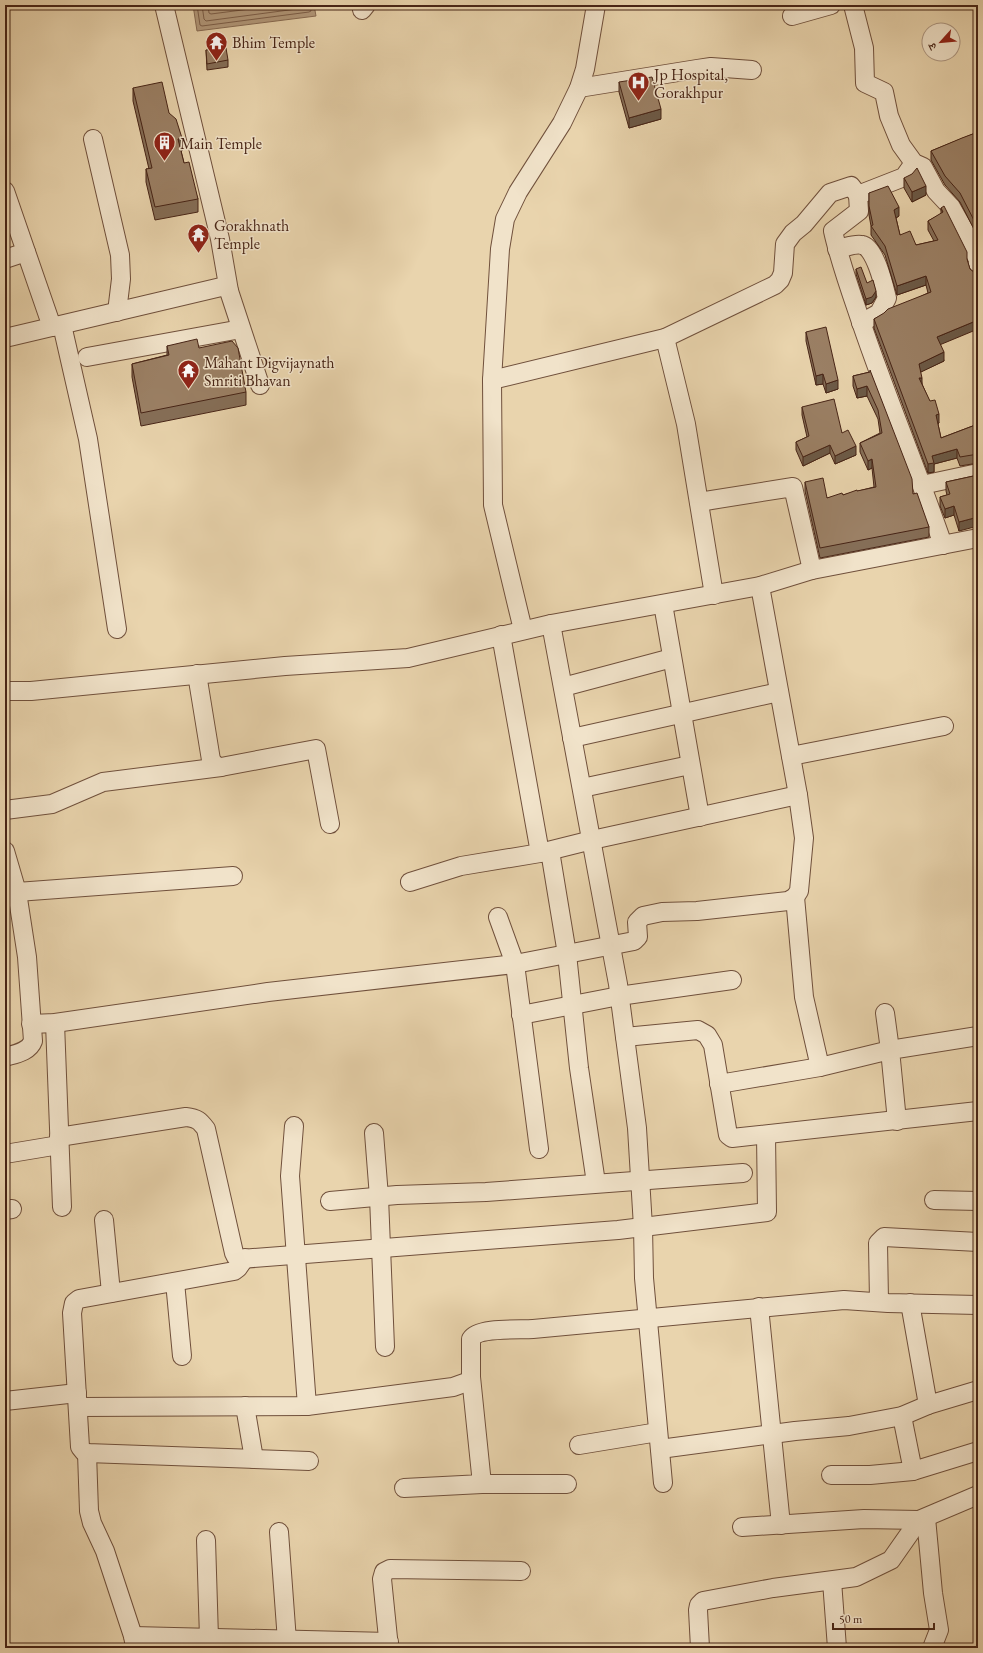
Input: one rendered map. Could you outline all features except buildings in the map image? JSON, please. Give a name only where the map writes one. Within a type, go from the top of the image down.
[{"type":"street","points":[[164,5],[220,240],[229,291],[260,385]]},
{"type":"street","points":[[523,630],[493,505],[492,380],[500,249],[505,219],[518,192],[562,123],[579,88],[585,69],[596,5]]},
{"type":"street","points":[[792,16],[831,5]]},
{"type":"street","points":[[853,5],[864,48],[865,83],[884,92],[889,116],[900,145],[914,162],[923,167],[936,191],[951,207],[978,260],[976,266],[978,272]]},
{"type":"street","points":[[579,88],[697,69],[711,68],[752,70]]},
{"type":"street","points":[[93,139],[120,255],[121,279],[117,312]]},
{"type":"street","points":[[858,195],[904,177],[914,162]]},
{"type":"street","points":[[492,380],[665,338],[775,285],[783,273],[785,244],[793,233],[804,224],[830,193],[850,186],[858,195],[859,211],[833,231],[837,249],[894,418],[922,485],[943,545]]},
{"type":"street","points":[[5,190],[26,252],[57,326],[88,439],[117,629]]},
{"type":"street","points":[[837,249],[860,244],[866,246],[871,251],[882,279],[887,298],[879,313],[861,323]]},
{"type":"street","points":[[5,259],[26,252]]},
{"type":"street","points":[[5,338],[221,287],[226,288],[229,291]]},
{"type":"street","points":[[87,357],[242,329]]},
{"type":"street","points":[[665,338],[686,424],[714,595]]},
{"type":"street","points":[[922,485],[978,473]]},
{"type":"street","points":[[699,502],[793,487],[812,570]]},
{"type":"street","points":[[5,691],[31,691],[285,666],[408,658],[551,624],[760,586],[812,570],[978,538]]},
{"type":"street","points":[[760,586],[798,795],[804,838],[799,891],[795,898],[804,996],[820,1066]]},
{"type":"street","points":[[663,604],[700,817]]},
{"type":"street","points":[[551,624],[592,840],[619,996],[637,1128],[643,1227],[644,1278],[663,1483]]},
{"type":"street","points":[[501,635],[567,954],[579,1068],[596,1183]]},
{"type":"street","points":[[563,686],[672,658]]},
{"type":"street","points":[[197,674],[211,760],[217,767],[221,767]]},
{"type":"street","points":[[572,738],[779,692]]},
{"type":"street","points":[[791,756],[944,726]]},
{"type":"street","points":[[5,810],[52,804],[103,782],[221,767],[316,749],[330,824]]},
{"type":"street","points":[[582,788],[690,765]]},
{"type":"street","points":[[410,882],[461,866],[545,852],[592,840],[798,795]]},
{"type":"street","points":[[5,851],[27,957],[33,1041],[31,1046],[22,1052],[5,1057]]},
{"type":"street","points":[[11,883],[232,876]]},
{"type":"street","points":[[31,1024],[55,1024],[268,992],[515,964],[634,941],[637,939],[637,922],[643,916],[662,912],[697,911],[788,901],[795,898]]},
{"type":"street","points":[[498,917],[515,964],[538,1149]]},
{"type":"street","points":[[521,1016],[619,996],[732,980]]},
{"type":"street","points":[[885,1013],[897,1121]]},
{"type":"street","points":[[55,1024],[62,1207]]},
{"type":"street","points":[[625,1037],[698,1030],[706,1035],[713,1045],[728,1135],[735,1138],[978,1111]]},
{"type":"street","points":[[719,1084],[820,1066],[890,1050],[978,1036]]},
{"type":"street","points":[[5,1154],[59,1141],[186,1117],[195,1118],[201,1121],[206,1129],[234,1253],[236,1257],[245,1258],[643,1227],[767,1212],[766,1135]]},
{"type":"street","points":[[294,1126],[290,1176],[307,1406]]},
{"type":"street","points":[[374,1133],[382,1247],[385,1347]]},
{"type":"street","points":[[330,1201],[486,1192],[743,1173]]},
{"type":"street","points":[[934,1200],[978,1201]]},
{"type":"street","points":[[104,1220],[110,1293]]},
{"type":"street","points":[[878,1301],[878,1243],[884,1237],[978,1242]]},
{"type":"street","points":[[245,1258],[234,1271],[79,1299],[74,1303],[72,1307],[80,1447],[87,1453],[309,1461]]},
{"type":"street","points":[[175,1282],[182,1356]]},
{"type":"street","points":[[482,1484],[471,1377],[471,1339],[474,1335],[482,1332],[533,1329],[844,1300],[978,1305]]},
{"type":"street","points":[[910,1303],[928,1405]]},
{"type":"street","points":[[759,1307],[780,1525]]},
{"type":"street","points":[[5,1401],[77,1400],[245,1406],[307,1406],[453,1387],[468,1382],[471,1377]]},
{"type":"street","points":[[580,1445],[772,1434],[849,1426],[902,1416],[928,1405],[978,1390]]},
{"type":"street","points":[[245,1406],[254,1459]]},
{"type":"street","points":[[902,1416],[913,1471]]},
{"type":"street","points":[[831,1475],[870,1476],[913,1471],[978,1451]]},
{"type":"street","points":[[87,1453],[89,1511],[92,1523],[106,1551],[134,1642],[209,1638],[289,1643],[389,1645],[382,1579],[384,1572],[390,1569],[521,1571]]},
{"type":"street","points":[[404,1488],[482,1484],[567,1484]]},
{"type":"street","points":[[742,1527],[864,1519],[923,1519],[978,1495]]},
{"type":"street","points":[[700,1648],[698,1610],[699,1605],[703,1602],[773,1588],[856,1577],[891,1560],[923,1519]]},
{"type":"street","points":[[923,1519],[939,1630],[932,1648]]},
{"type":"street","points":[[279,1532],[289,1643]]},
{"type":"street","points":[[206,1540],[209,1638]]},
{"type":"street","points":[[832,1581],[837,1648]]},
{"type":"water","points":[[193,5],[314,5],[316,16],[197,31]]},
{"type":"place","name":"Bhim Temple","points":[[217,62]]},
{"type":"place","name":"Jp Hospital, Gorakhpur","points":[[639,102]]},
{"type":"place","name":"Main Temple","points":[[164,162]]},
{"type":"place","name":"Gorakhnath Temple","points":[[199,254]]},
{"type":"place","name":"Mahant Digvijaynath Smriti Bhavan","points":[[189,390]]}]
